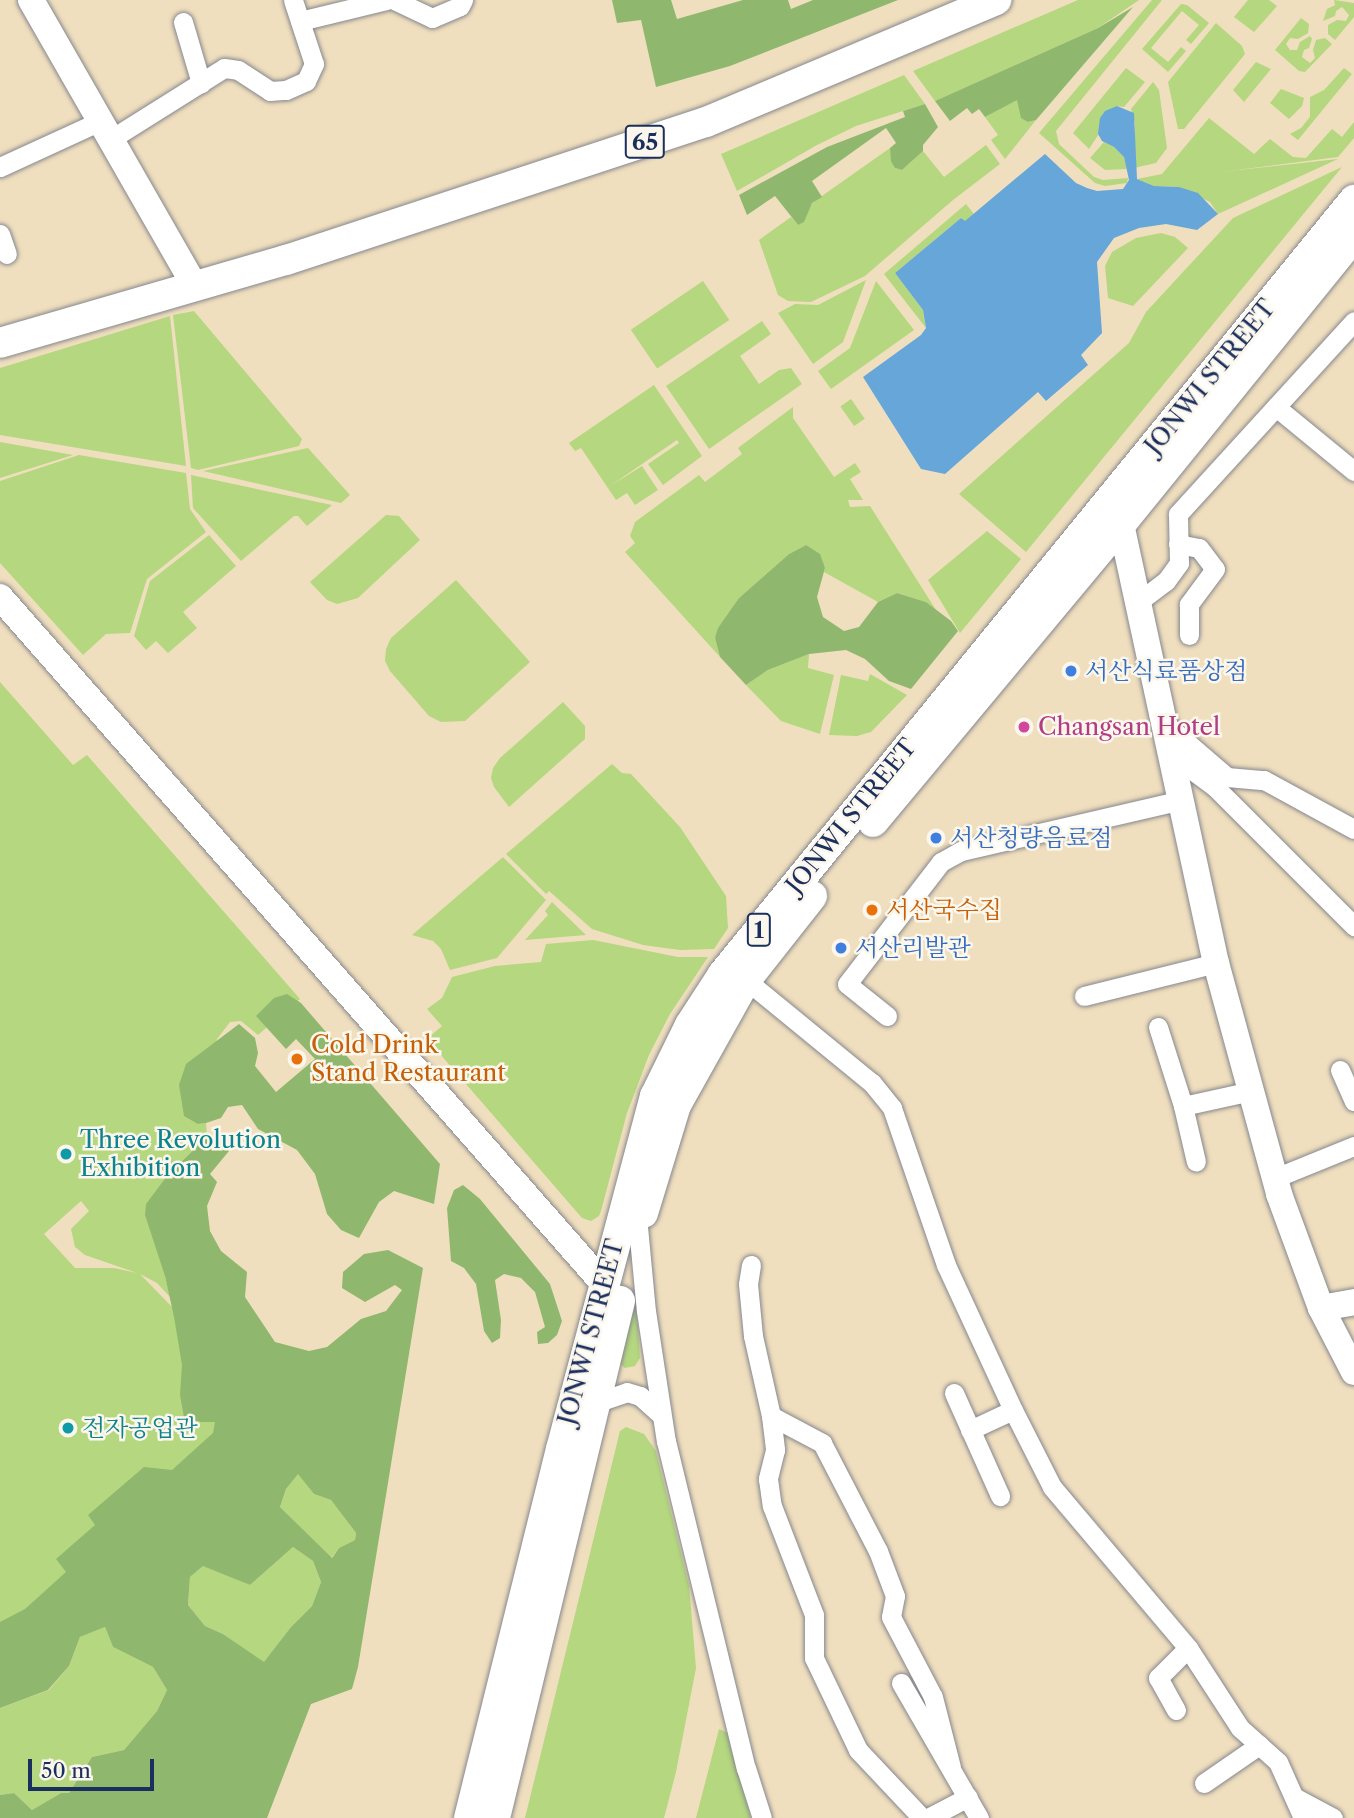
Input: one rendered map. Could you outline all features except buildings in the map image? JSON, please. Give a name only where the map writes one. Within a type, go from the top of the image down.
[{"type":"main road","name":"65","points":[[0,343],[286,260],[706,122],[996,0]]},
{"type":"main road","name":"JONWI STREET","points":[[469,1818],[604,1284],[655,1096],[690,1025],[723,974],[1354,200]]},
{"type":"main road","name":"JONWI STREET","points":[[495,1818],[638,1227],[676,1105],[746,980],[825,880],[1121,524],[1354,236]]},
{"type":"street","points":[[31,0],[195,286]]},
{"type":"street","points":[[0,167],[105,130],[201,83],[224,68],[238,70],[270,91],[286,90],[306,80],[314,64],[293,0]]},
{"type":"street","points":[[300,22],[386,0]]},
{"type":"street","points":[[394,0],[432,18],[460,6],[463,0]]},
{"type":"street","points":[[183,22],[201,83]]},
{"type":"street","points":[[0,234],[7,254]]},
{"type":"street","points":[[1138,602],[1166,581],[1178,563],[1178,514],[1354,321]]},
{"type":"street","points":[[1276,407],[1354,471]]},
{"type":"street","points":[[1121,524],[1216,963],[1251,1091],[1275,1178],[1321,1308],[1354,1372]]},
{"type":"street","points":[[1178,544],[1199,548],[1215,569],[1189,604],[1189,635]]},
{"type":"street","points":[[0,597],[604,1284]]},
{"type":"street","points":[[1163,722],[1227,777],[1264,780],[1354,829]]},
{"type":"street","points":[[1169,753],[1216,787],[1354,926]]},
{"type":"street","points":[[887,1016],[847,984],[941,862],[961,852],[1182,800]]},
{"type":"street","points":[[1084,996],[1216,963]]},
{"type":"street","points":[[746,980],[872,1083],[892,1108],[946,1265],[1052,1487],[1188,1648],[1240,1728],[1278,1762],[1303,1818]]},
{"type":"street","points":[[1158,1027],[1183,1105],[1196,1162]]},
{"type":"street","points":[[1340,1070],[1354,1101]]},
{"type":"street","points":[[1183,1105],[1251,1091]]},
{"type":"street","points":[[1275,1178],[1354,1146]]},
{"type":"street","points":[[638,1227],[661,1415],[746,1769],[762,1818]]},
{"type":"street","points":[[751,1265],[748,1284],[752,1336],[771,1416],[775,1450],[768,1479],[772,1506],[814,1615],[814,1658],[858,1750],[922,1818]]},
{"type":"street","points":[[1321,1308],[1354,1302]]},
{"type":"street","points":[[594,1408],[604,1400],[627,1392],[649,1402],[661,1415]]},
{"type":"street","points":[[954,1394],[999,1496]]},
{"type":"street","points":[[970,1430],[1013,1410]]},
{"type":"street","points":[[771,1416],[822,1443],[878,1551],[895,1596],[891,1617],[933,1697],[951,1767]]},
{"type":"street","points":[[1176,1710],[1158,1678],[1188,1648]]},
{"type":"street","points":[[901,1683],[979,1818]]},
{"type":"street","points":[[1203,1783],[1259,1745]]},
{"type":"street","points":[[928,1818],[968,1797]]},
{"type":"street","points":[[1296,1798],[1333,1818]]},
{"type":"green space","points":[[612,0],[671,0],[677,19],[743,0],[788,0],[791,9],[813,0],[898,0],[730,66],[656,87],[641,20],[617,23]]},
{"type":"green space","points":[[1078,0],[1139,0],[1098,28],[935,101],[913,71]]},
{"type":"green space","points":[[1152,0],[1162,0],[1056,131],[1059,144],[1094,177],[1103,180],[1128,178],[1127,183],[1105,186],[1095,183],[1039,133]]},
{"type":"green space","points":[[1248,0],[1269,0],[1277,6],[1254,32],[1234,17]]},
{"type":"green space","points":[[1334,0],[1354,3],[1354,17],[1335,40],[1328,34],[1328,25],[1337,20],[1346,21],[1349,15],[1342,7],[1336,11],[1335,16],[1323,21],[1327,9],[1335,5]]},
{"type":"green space","points":[[1181,4],[1187,5],[1209,23],[1191,44],[1186,40],[1199,25],[1182,11],[1151,48],[1168,62],[1181,47],[1186,51],[1168,72],[1142,49]]},
{"type":"green space","points":[[1133,7],[1036,120],[1028,122],[1021,118],[1017,100],[985,117],[979,109],[972,114],[967,108],[950,121],[935,101],[1098,28]]},
{"type":"green space","points":[[1301,18],[1309,24],[1308,33],[1298,39],[1290,38],[1286,44],[1290,50],[1297,50],[1300,42],[1310,36],[1312,39],[1309,48],[1304,50],[1302,57],[1310,63],[1315,58],[1313,50],[1316,40],[1325,38],[1332,44],[1305,72],[1299,71],[1275,50]]},
{"type":"green space","points":[[1216,23],[1242,46],[1245,54],[1184,129],[1178,129],[1168,82]]},
{"type":"green space","points":[[1256,62],[1271,69],[1244,102],[1233,90]]},
{"type":"green space","points":[[1126,68],[1145,82],[1124,107],[1117,106],[1089,149],[1073,133]]},
{"type":"green space","points":[[1344,68],[1352,74],[1298,140],[1290,134],[1301,128],[1310,117],[1310,97],[1324,90]]},
{"type":"green space","points":[[904,75],[925,104],[856,126],[737,191],[721,154]]},
{"type":"green space","points":[[1153,82],[1159,90],[1167,148],[1156,163],[1134,168],[1135,123],[1131,109]]},
{"type":"green space","points":[[1281,89],[1304,98],[1302,106],[1289,119],[1270,103]]},
{"type":"green space","points":[[1017,99],[1028,122],[1036,120],[1005,159],[991,140],[998,135],[985,117]]},
{"type":"green space","points":[[925,104],[938,127],[923,145],[923,151],[902,170],[895,168],[891,161],[890,148],[896,143],[886,128],[812,181],[822,197],[812,203],[804,222],[798,225],[775,196],[747,215],[739,195],[827,147],[905,117],[903,111]]},
{"type":"green space","points":[[1209,118],[1254,154],[1270,139],[1293,157],[1306,158],[1332,129],[1342,137],[1354,122],[1354,138],[1338,157],[1221,172],[1338,159],[1218,214],[1210,202],[1179,187],[1154,186],[1137,179],[1162,174]]},
{"type":"green space","points":[[1104,142],[1124,157],[1127,169],[1105,170],[1090,158]]},
{"type":"green space","points":[[986,145],[1000,164],[953,200],[865,276],[811,302],[788,301],[778,295],[759,240],[791,217],[798,225],[812,203],[890,148],[895,168],[902,170],[923,151],[944,177]]},
{"type":"green space","points":[[1342,167],[1026,552],[959,494],[1129,343],[1146,312],[1233,218]]},
{"type":"green space","points":[[966,204],[974,214],[965,222],[961,218],[895,273],[923,310],[926,328],[884,274]]},
{"type":"green space","points":[[1161,233],[1175,237],[1188,248],[1133,306],[1108,298],[1105,266],[1112,252],[1136,238]]},
{"type":"green space","points":[[866,280],[843,342],[813,364],[778,313],[795,304],[818,305]]},
{"type":"green space","points":[[703,281],[729,320],[657,369],[631,330]]},
{"type":"green space","points":[[876,281],[914,330],[831,389],[818,371],[850,348]]},
{"type":"green space","points":[[194,311],[302,439],[299,446],[198,470],[191,468],[173,315]]},
{"type":"green space","points":[[170,316],[186,466],[0,435],[0,368]]},
{"type":"green space","points":[[762,321],[771,334],[740,356],[759,384],[779,370],[791,368],[802,384],[709,449],[666,386]]},
{"type":"green space","points":[[654,385],[702,456],[663,485],[648,464],[679,443],[677,440],[610,486],[642,466],[658,490],[635,505],[627,493],[616,500],[581,448],[575,451],[569,443]]},
{"type":"green space","points":[[851,399],[865,419],[854,426],[840,406]]},
{"type":"green space","points":[[793,407],[793,418],[834,477],[855,463],[861,472],[850,479],[863,500],[848,500],[850,507],[870,506],[936,610],[926,602],[897,593],[878,602],[824,572],[825,568],[806,545],[789,554],[739,598],[715,638],[720,657],[625,552],[635,543],[630,536],[635,522],[699,475],[705,482],[742,454],[738,448]]},
{"type":"green space","points":[[0,442],[73,455],[0,478]]},
{"type":"green space","points":[[308,448],[350,495],[341,503],[203,471]]},
{"type":"green space","points":[[79,455],[186,473],[190,509],[206,532],[147,579],[130,633],[106,634],[83,655],[0,563],[0,481]]},
{"type":"green space","points":[[191,475],[332,505],[307,526],[298,516],[294,516],[241,561],[193,508]]},
{"type":"green space","points":[[386,515],[399,516],[420,540],[358,598],[337,604],[327,600],[310,582]]},
{"type":"green space","points":[[987,531],[1021,559],[960,633],[928,580]]},
{"type":"green space","points":[[209,535],[236,566],[183,612],[197,628],[168,653],[156,641],[146,650],[134,636],[150,581]]},
{"type":"green space","points":[[806,545],[820,554],[825,568],[817,597],[823,617],[844,631],[859,627],[878,602],[897,593],[926,602],[951,621],[958,631],[911,689],[889,681],[865,659],[846,650],[809,654],[768,670],[746,685],[720,657],[715,638],[718,628],[739,598],[789,554]]},
{"type":"green space","points":[[456,580],[530,662],[465,721],[441,722],[429,716],[390,671],[385,661],[386,649],[391,638]]},
{"type":"green space","points":[[809,654],[808,668],[834,675],[820,734],[781,721],[746,685],[768,670]]},
{"type":"green space","points":[[870,674],[907,695],[871,732],[857,736],[829,735],[841,675],[868,681]]},
{"type":"green space","name":"Three Revolution Exhibition","points":[[0,682],[73,765],[87,755],[300,999],[258,1035],[241,1021],[230,1022],[217,1039],[198,1124],[206,1123],[207,1137],[195,1150],[165,1276],[170,1297],[157,1283],[140,1274],[173,1308],[229,1426],[0,1639]],"holes":[[[81,1201],[89,1211],[71,1229],[75,1247],[85,1255],[137,1273],[114,1268],[75,1268],[44,1234]]]},
{"type":"green space","points":[[563,702],[585,726],[585,739],[509,807],[494,787],[491,778],[493,768],[500,758]]},
{"type":"green space","points":[[612,764],[622,773],[631,774],[680,827],[726,896],[728,928],[714,949],[680,950],[643,945],[592,929],[549,891],[546,894],[506,854]]},
{"type":"green space","points":[[503,857],[546,900],[497,958],[450,970],[441,949],[433,941],[412,935]]},
{"type":"green space","points":[[552,902],[586,935],[525,940],[548,915],[545,911]]},
{"type":"green space","points":[[593,940],[678,957],[708,957],[670,1014],[649,1055],[627,1113],[601,1211],[599,1216],[591,1221],[582,1218],[427,1039],[442,1026],[427,1009],[442,998],[452,977],[495,966],[541,962],[546,944]]},
{"type":"green space","points":[[287,994],[301,1003],[440,1164],[434,1204],[394,1191],[379,1202],[359,1238],[341,1230],[327,1214],[315,1174],[297,1150],[258,1129],[242,1105],[228,1107],[221,1118],[206,1123],[198,1124],[184,1116],[179,1085],[186,1064],[239,1024],[255,1038],[258,1053],[255,1066],[276,1092],[315,1059],[296,1039],[286,1049],[256,1016],[274,998]]},
{"type":"green space","points":[[207,1137],[226,1139],[229,1151],[210,1174],[217,1182],[207,1206],[210,1231],[221,1251],[247,1272],[245,1297],[275,1342],[309,1351],[327,1347],[361,1319],[386,1311],[402,1290],[395,1285],[365,1302],[342,1288],[343,1272],[364,1254],[388,1250],[423,1268],[358,1667],[352,1689],[311,1704],[267,1818],[0,1818],[0,1795],[14,1793],[32,1810],[61,1793],[69,1793],[92,1757],[124,1750],[157,1711],[167,1690],[153,1667],[113,1647],[105,1627],[80,1637],[69,1666],[48,1690],[0,1708],[0,1622],[25,1609],[66,1572],[56,1559],[95,1525],[88,1515],[144,1467],[172,1470],[213,1433],[215,1422],[201,1422],[184,1417],[180,1395],[182,1365],[174,1317],[165,1276],[145,1215],[146,1204],[167,1176]],"holes":[[[298,1474],[314,1494],[331,1500],[356,1533],[355,1540],[339,1548],[332,1558],[280,1507],[286,1489]],[[293,1547],[313,1561],[321,1582],[312,1606],[291,1627],[264,1662],[223,1634],[205,1626],[188,1605],[190,1577],[203,1566],[250,1585]]]},
{"type":"green space","points":[[463,1185],[480,1199],[550,1284],[562,1321],[557,1335],[548,1343],[538,1344],[537,1332],[545,1327],[535,1292],[521,1278],[504,1274],[495,1280],[501,1320],[500,1338],[492,1343],[484,1331],[476,1284],[464,1268],[451,1261],[447,1208],[454,1190]]},
{"type":"green space","points":[[636,1299],[640,1358],[635,1366],[625,1368],[619,1363],[633,1301]]},
{"type":"green space","points":[[626,1427],[644,1434],[656,1451],[689,1585],[696,1668],[676,1772],[664,1818],[525,1818],[620,1431]]},
{"type":"green space","points":[[298,1473],[314,1494],[331,1500],[356,1533],[355,1540],[339,1548],[331,1558],[280,1507],[286,1489]]},
{"type":"green space","points":[[293,1547],[313,1561],[321,1582],[312,1606],[291,1627],[264,1663],[223,1634],[205,1626],[188,1605],[190,1577],[204,1565],[250,1585]]},
{"type":"green space","points":[[105,1627],[113,1647],[153,1667],[167,1690],[157,1711],[124,1750],[92,1757],[69,1793],[61,1793],[32,1810],[14,1793],[0,1795],[0,1708],[49,1690],[69,1666],[80,1637]]},
{"type":"green space","points":[[719,1729],[728,1733],[751,1818],[696,1818]]},
{"type":"water","points":[[1117,106],[1134,113],[1137,179],[1154,186],[1179,187],[1198,193],[1218,214],[1197,230],[1166,224],[1139,228],[1114,238],[1097,262],[1102,333],[1081,355],[1088,365],[1046,401],[1038,392],[945,474],[921,469],[863,377],[921,335],[926,328],[923,310],[895,273],[961,218],[965,221],[1045,154],[1076,183],[1087,188],[1097,191],[1123,189],[1129,180],[1124,157],[1114,147],[1102,141],[1098,134],[1100,118],[1105,111]]},
{"type":"place","name":"서산식료품상점","points":[[1071,671]]},
{"type":"place","name":"Changsan Hotel","points":[[1024,727]]},
{"type":"place","name":"서산청량음료점","points":[[936,838]]},
{"type":"place","name":"서산국수집","points":[[872,910]]},
{"type":"place","name":"서산리발관","points":[[841,948]]},
{"type":"place","name":"Cold Drink Stand Restaurant","points":[[297,1059]]},
{"type":"place","name":"Three Revolution Exhibition","points":[[66,1154]]},
{"type":"place","name":"전자공업관","points":[[68,1428]]}]
